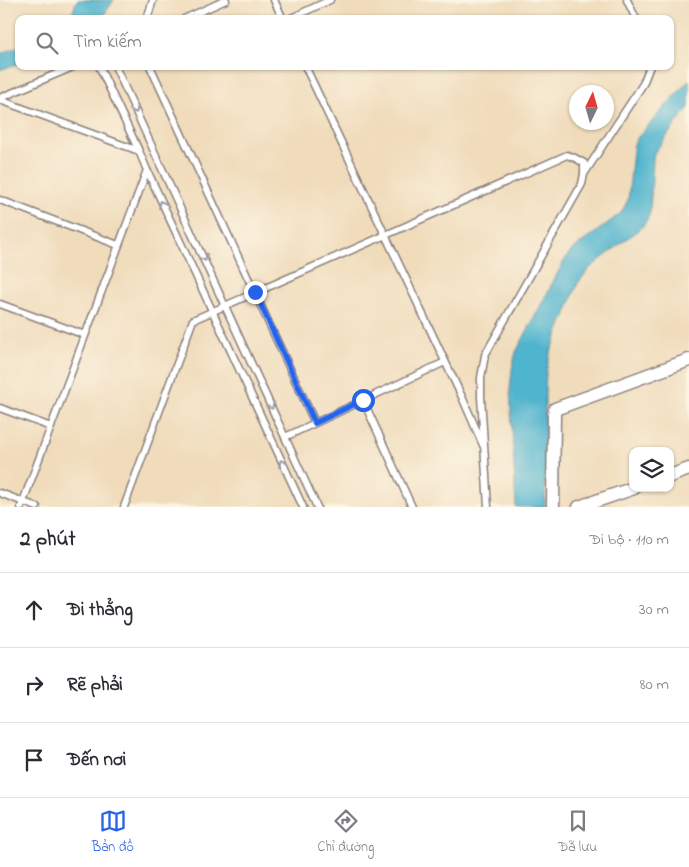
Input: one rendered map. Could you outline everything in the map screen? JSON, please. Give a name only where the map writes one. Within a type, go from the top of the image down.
[{"type":"street","points":[[553,507],[555,409],[689,360]]},
{"type":"street","points":[[674,475],[689,470]]},
{"type":"street","points":[[579,507],[629,490]]},
{"type":"lane","points":[[148,15],[153,0]]},
{"type":"lane","points":[[193,15],[226,0]]},
{"type":"lane","points":[[274,0],[281,15]]},
{"type":"lane","points":[[298,15],[330,0]]},
{"type":"lane","points":[[628,0],[634,15]]},
{"type":"lane","points":[[0,99],[65,70]]},
{"type":"lane","points":[[101,70],[303,507]]},
{"type":"lane","points":[[117,70],[318,507]]},
{"type":"lane","points":[[152,70],[315,423]]},
{"type":"lane","points":[[307,70],[485,450]]},
{"type":"lane","points":[[584,174],[643,84],[648,70]]},
{"type":"lane","points":[[0,99],[139,151]]},
{"type":"lane","points":[[124,507],[193,320],[567,155],[584,163],[582,184],[485,355],[481,378],[481,397],[488,507]]},
{"type":"lane","points":[[22,504],[147,170]]},
{"type":"lane","points":[[0,200],[118,245]]},
{"type":"lane","points":[[0,304],[85,335]]},
{"type":"lane","points":[[285,436],[445,362]]},
{"type":"lane","points":[[363,400],[412,507]]},
{"type":"lane","points":[[0,408],[51,427]]},
{"type":"lane","points":[[0,493],[22,504],[38,507]]},
{"type":"water","points":[[77,0],[114,0],[104,15],[71,15]]},
{"type":"water","points":[[15,48],[15,64],[0,70],[0,54]]},
{"type":"water","points":[[689,80],[689,107],[654,153],[650,213],[647,220],[643,226],[590,268],[578,283],[550,354],[546,372],[545,393],[545,507],[516,507],[510,389],[516,352],[569,253],[621,213],[628,200],[633,150],[637,138]]},
{"type":"route","points":[[255,292],[315,423],[363,400]]}]
